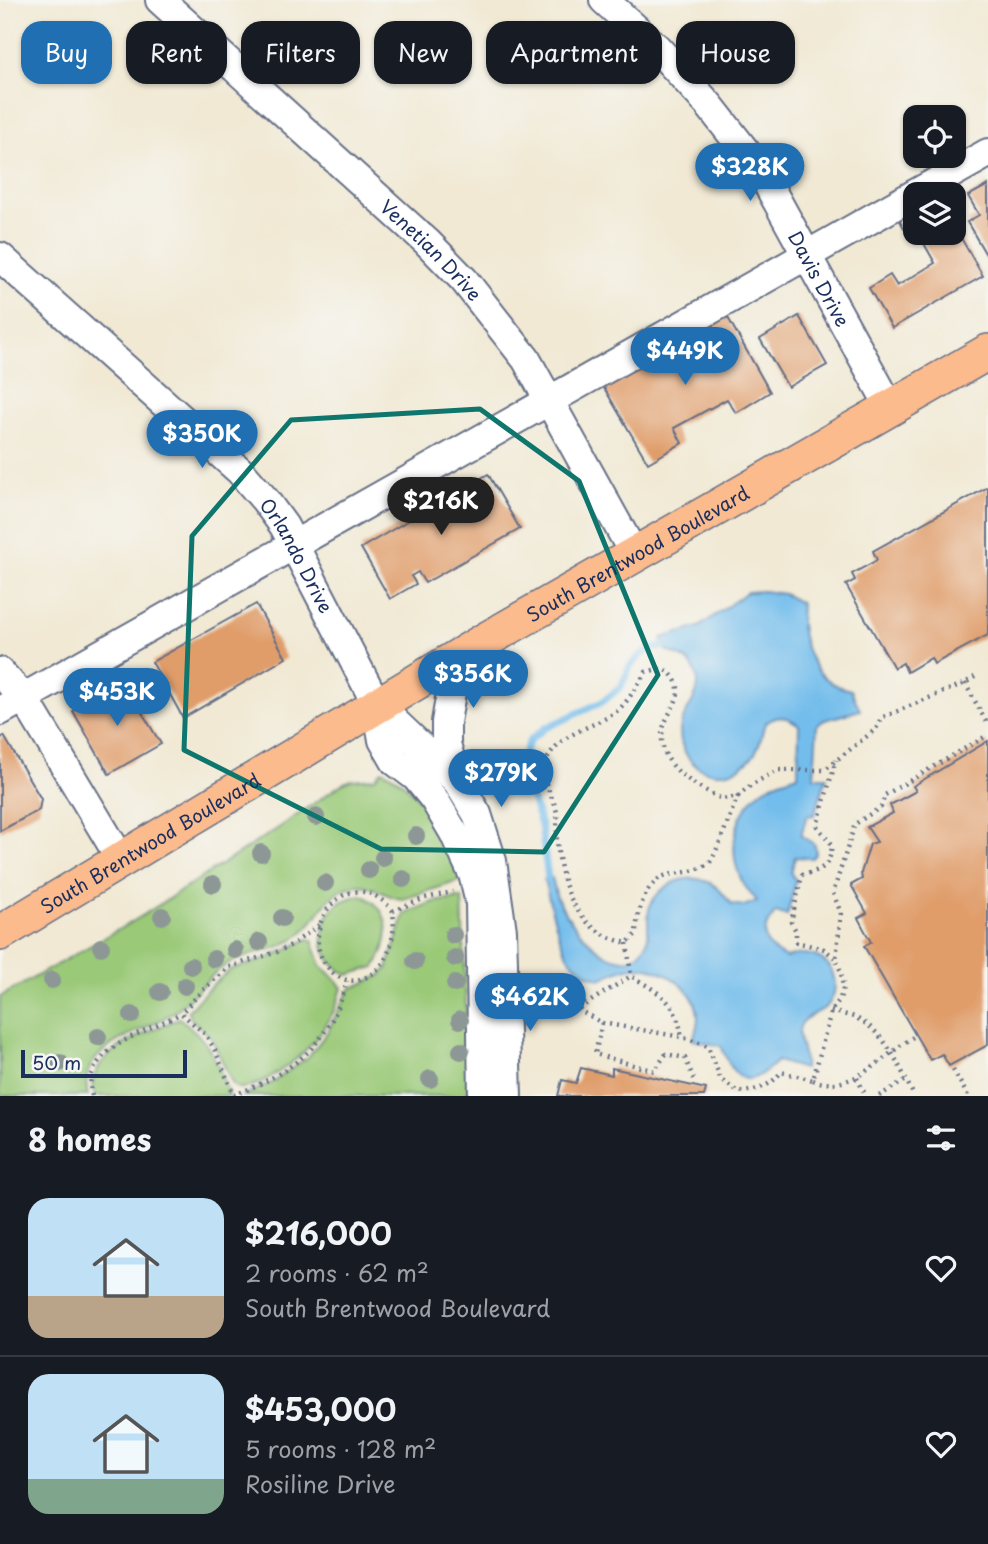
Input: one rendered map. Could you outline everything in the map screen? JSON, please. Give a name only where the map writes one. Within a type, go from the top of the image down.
[{"type":"main road","name":"South Brentwood Boulevard","points":[[0,933],[486,640],[988,352]]},
{"type":"street","name":"Venetian Drive","points":[[160,0],[427,242],[464,280],[526,359],[634,554]]},
{"type":"street","name":"Davis Drive","points":[[604,0],[657,48],[709,105],[760,170],[890,407]]},
{"type":"street","points":[[936,182],[988,153]]},
{"type":"street","points":[[12,704],[903,201]]},
{"type":"street","name":"Orlando Drive","points":[[0,257],[240,471],[265,499],[284,526],[377,705]]},
{"type":"street","points":[[486,640],[462,668],[452,687],[446,722],[446,744],[457,781],[477,814],[492,861],[498,891],[502,931],[507,1096]]},
{"type":"street","points":[[0,672],[12,704],[122,861]]},
{"type":"street","points":[[377,705],[457,781]]},
{"type":"street","points":[[377,705],[383,740],[395,761],[416,777],[434,799],[473,874],[480,903],[483,1096]]},
{"type":"path","points":[[626,943],[609,939],[595,929],[583,918],[569,896],[562,878],[556,833],[557,811],[545,785],[544,766],[552,751],[569,736],[605,719],[619,709],[630,698],[646,673],[658,669],[668,671],[676,679],[679,693],[662,733],[663,745],[670,761],[681,776],[722,799],[738,796],[766,775],[778,771],[824,770],[876,729],[881,718],[965,683],[978,674]]},
{"type":"path","points":[[965,683],[988,725]]},
{"type":"path","points":[[813,1080],[831,1011],[840,999],[843,987],[836,959],[841,914],[833,893],[855,824],[881,807],[884,795],[988,736]]},
{"type":"path","points":[[836,760],[817,826],[832,845],[831,858],[825,866],[803,875],[791,922],[796,931],[796,942],[824,949],[836,959]]},
{"type":"path","points":[[626,943],[636,934],[637,917],[643,899],[653,884],[664,875],[699,869],[711,861],[738,796]]},
{"type":"path","points":[[393,911],[425,898],[461,890]]},
{"type":"path","points":[[92,1096],[90,1075],[97,1061],[126,1040],[181,1013],[229,967],[277,952],[293,944],[319,925],[337,898],[354,891],[366,891],[393,911],[394,921],[386,960],[373,974],[347,981],[335,974],[322,955],[319,925]]},
{"type":"path","points":[[626,943],[631,976]]},
{"type":"path","points":[[525,975],[550,985],[578,1009],[602,1023],[682,1037],[708,1046],[721,1080],[738,1092],[754,1091],[767,1085],[781,1072],[827,1086],[857,1077],[913,1037]]},
{"type":"path","points":[[578,1009],[631,976]]},
{"type":"path","points":[[631,976],[655,989],[674,1007],[682,1037]]},
{"type":"path","points":[[181,1013],[205,1034],[214,1048],[234,1096],[274,1078],[306,1055],[330,1024],[347,981]]},
{"type":"path","points":[[831,1011],[857,1018],[873,1029],[891,1051],[914,1096]]},
{"type":"path","points":[[602,1023],[595,1054],[654,1071],[666,1054],[685,1058],[695,1082]]},
{"type":"path","points":[[953,1070],[968,1096]]},
{"type":"path","points":[[857,1077],[866,1096]]},
{"type":"path","points":[[879,1096],[906,1080]]},
{"type":"highlighted area","points":[[480,409],[579,481],[658,675],[544,852],[381,849],[184,750],[192,536],[291,420]]},
{"type":"green space","points":[[382,770],[397,778],[421,802],[440,833],[459,881],[403,899],[359,885],[342,890],[327,901],[311,924],[295,938],[280,946],[227,964],[175,1011],[102,1052],[88,1073],[88,1096],[0,1096],[0,997],[137,919],[342,784],[351,780],[375,778]]},
{"type":"green space","points":[[361,895],[379,908],[384,917],[386,936],[381,957],[375,967],[348,975],[334,965],[326,954],[323,930],[333,908],[344,900]]},
{"type":"green space","points":[[462,898],[469,1091],[466,1096],[242,1096],[272,1083],[309,1056],[328,1031],[350,989],[380,976],[387,969],[405,914],[433,902]]},
{"type":"green space","points":[[308,939],[312,940],[321,966],[342,988],[331,1017],[313,1042],[291,1063],[259,1083],[238,1088],[233,1085],[211,1037],[191,1019],[188,1011],[230,970],[269,958]]},
{"type":"green space","points":[[179,1018],[190,1026],[211,1052],[229,1096],[95,1096],[94,1081],[98,1067],[108,1056],[121,1046]]},
{"type":"water","points":[[747,592],[784,594],[801,603],[802,630],[810,657],[826,678],[837,686],[851,690],[860,710],[817,725],[814,777],[827,777],[814,815],[807,816],[801,835],[815,845],[816,853],[812,858],[795,857],[791,874],[796,880],[787,916],[776,912],[765,932],[765,938],[772,949],[786,958],[813,955],[829,966],[834,979],[834,994],[826,1007],[805,1019],[800,1027],[804,1069],[777,1061],[750,1079],[743,1078],[731,1068],[721,1046],[693,1040],[698,1021],[696,1007],[686,989],[667,975],[636,967],[622,969],[600,979],[575,966],[562,944],[544,880],[552,878],[557,898],[582,934],[594,946],[621,960],[633,958],[644,948],[648,939],[650,906],[660,892],[674,882],[700,879],[708,882],[731,904],[744,906],[757,901],[742,882],[737,867],[734,843],[736,831],[745,809],[762,790],[798,775],[799,725],[783,717],[765,723],[755,753],[730,772],[718,773],[696,766],[682,746],[680,732],[697,691],[697,677],[686,660],[667,651],[662,638],[699,627]]},
{"type":"building","points":[[988,185],[988,258],[967,222],[979,215],[968,196]]},
{"type":"building","points":[[903,211],[903,226],[897,215]]},
{"type":"building","points":[[925,245],[965,245],[983,276],[892,328],[869,288],[890,275],[897,286],[935,263]]},
{"type":"building","points":[[727,316],[770,392],[736,413],[727,399],[674,428],[682,443],[648,463],[603,386]]},
{"type":"building","points":[[799,316],[827,365],[788,387],[760,339]]},
{"type":"building","points":[[488,474],[520,529],[425,583],[418,572],[411,576],[416,584],[390,599],[361,548]]},
{"type":"building","points":[[988,487],[988,635],[934,664],[931,658],[907,672],[903,663],[894,668],[846,585],[855,580],[852,574],[877,560],[873,551]]},
{"type":"building","points":[[256,604],[286,658],[183,718],[152,662]]},
{"type":"building","points":[[123,681],[161,744],[109,774],[73,711]]},
{"type":"building","points":[[4,736],[41,799],[39,810],[0,831],[0,739]]},
{"type":"building","points":[[988,741],[988,1045],[949,1066],[942,1054],[930,1060],[864,946],[871,942],[858,918],[867,913],[851,885],[862,879],[861,873],[870,844],[877,842],[867,827],[893,813],[890,805],[916,791],[913,786]]},
{"type":"building","points":[[581,1068],[612,1075],[612,1068],[706,1089],[704,1096],[558,1096],[562,1080],[576,1083]]},
{"type":"waterway","points":[[548,879],[541,825],[523,772],[523,756],[530,740],[545,728],[602,702],[621,687],[630,666],[641,655],[651,649],[665,646]]}]
